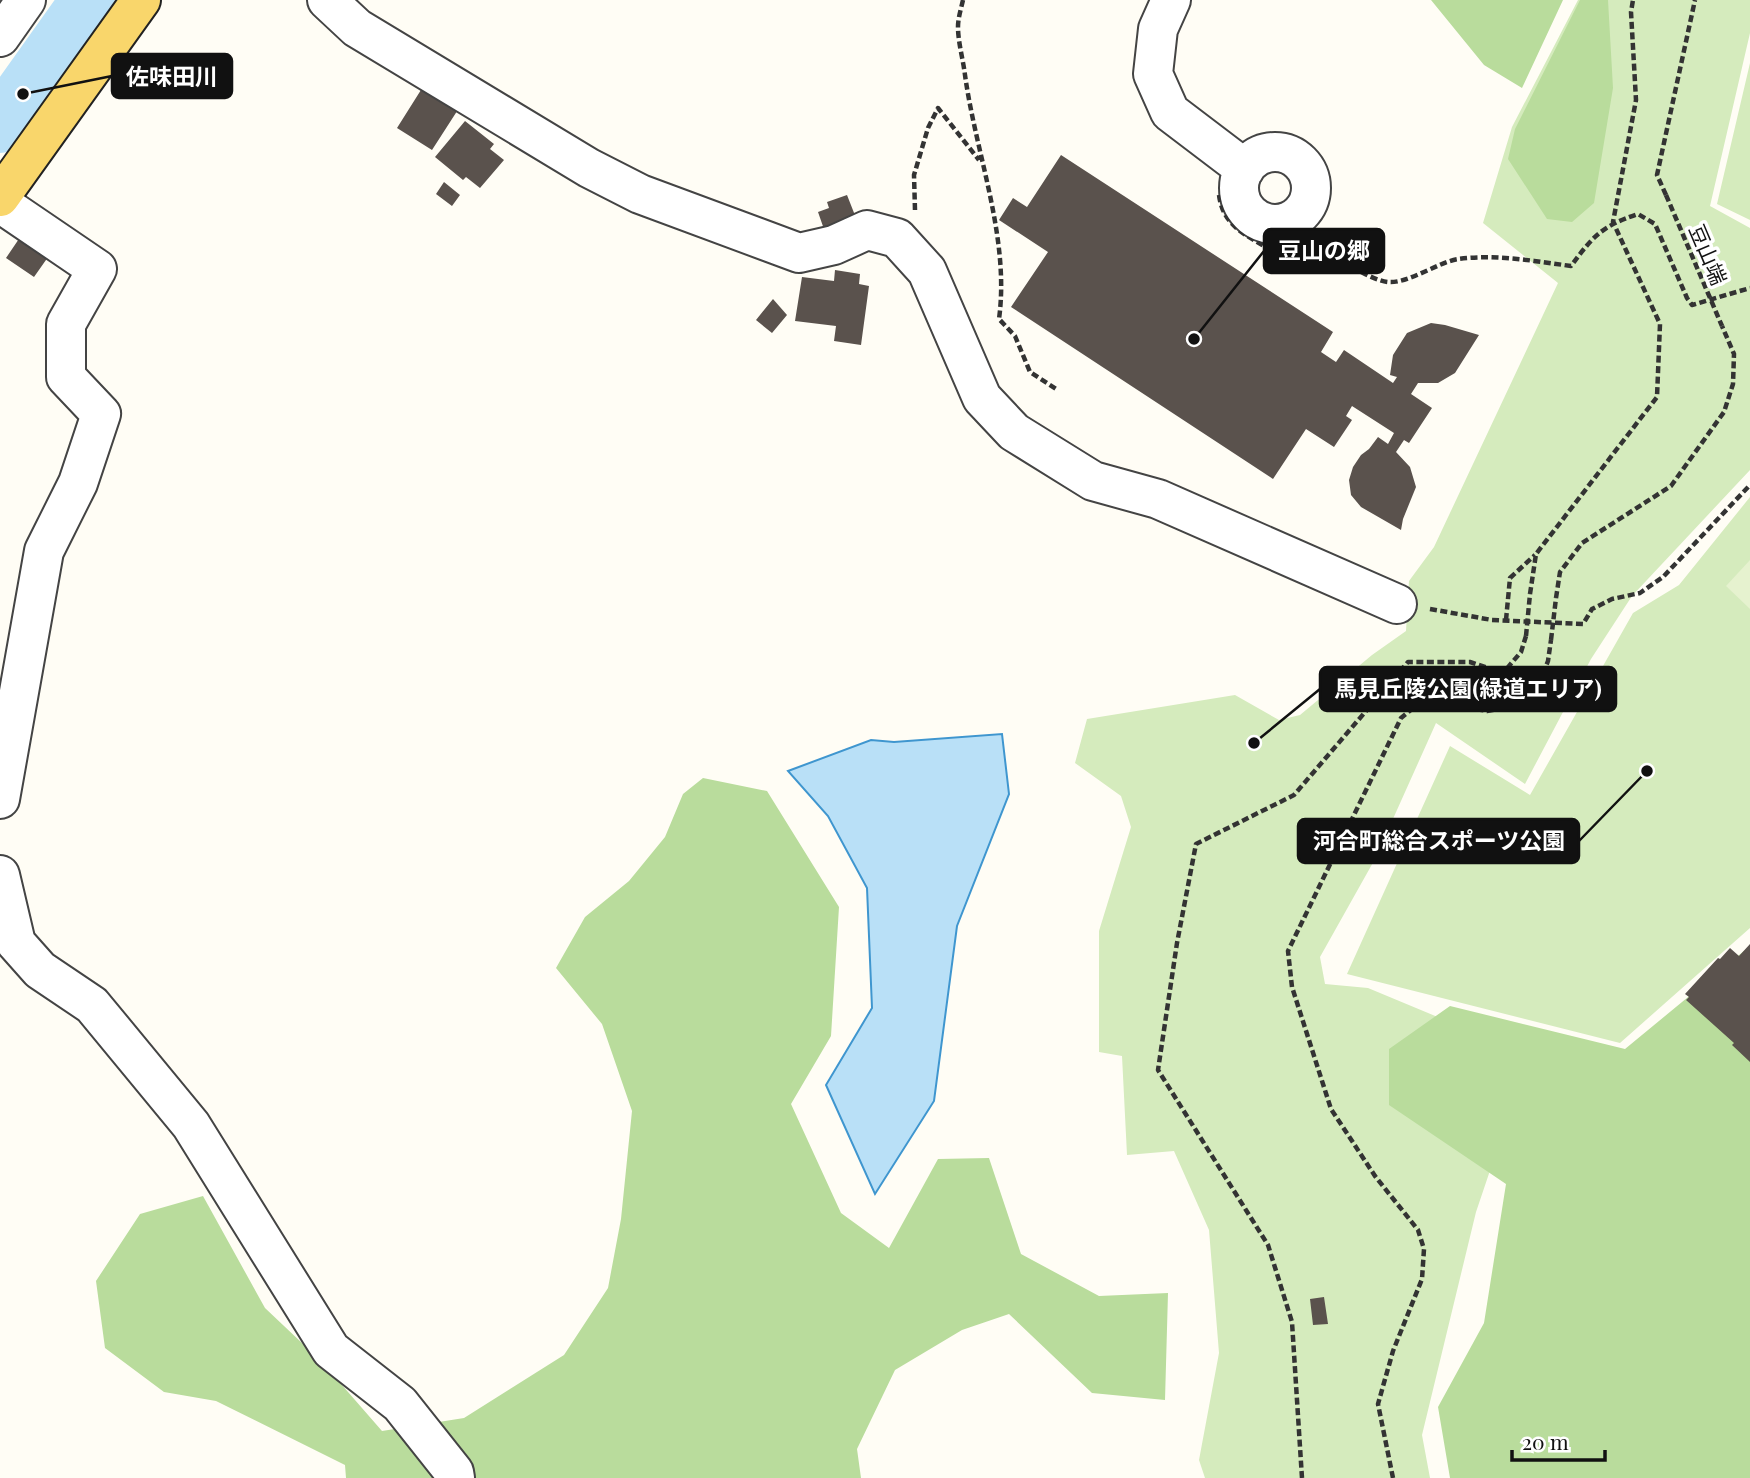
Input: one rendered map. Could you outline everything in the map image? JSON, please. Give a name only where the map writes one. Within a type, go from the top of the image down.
[{"type":"main road","points":[[0,197],[141,0]]},
{"type":"street","points":[[0,37],[26,0]]},
{"type":"street","points":[[327,0],[358,28],[589,168],[640,194],[799,253],[834,245],[867,230],[897,238],[927,271],[982,398],[1014,432],[1093,481],[1158,499],[1397,604]]},
{"type":"street","points":[[1171,0],[1158,29],[1153,74],[1170,112],[1245,169]]},
{"type":"street","points":[[0,203],[97,269],[66,324],[66,377],[101,414],[78,483],[44,551],[0,799]]},
{"type":"street","points":[[0,875],[16,943],[40,970],[92,1004],[191,1125],[331,1350],[400,1404],[454,1472],[455,1478]]},
{"type":"path","points":[[963,0],[958,27],[970,109],[990,197],[1003,292],[999,319],[1015,336],[1030,372],[1056,389]]},
{"type":"path","points":[[1506,620],[1510,578],[1536,554],[1657,397],[1660,324],[1613,222],[1636,100],[1631,12],[1633,0]]},
{"type":"path","name":"豆山端","points":[[1393,1478],[1378,1404],[1393,1351],[1422,1279],[1424,1249],[1418,1230],[1375,1176],[1331,1109],[1292,987],[1288,951],[1401,718],[1423,700],[1487,711],[1524,704],[1537,689],[1548,661],[1560,572],[1582,543],[1671,486],[1724,412],[1733,384],[1734,354],[1657,174],[1695,0]]},
{"type":"path","points":[[915,212],[914,175],[928,128],[938,108],[982,163]]},
{"type":"path","points":[[1360,271],[1389,282],[1423,273],[1456,259],[1497,257],[1571,266],[1590,240],[1613,222],[1638,214],[1655,224],[1692,305],[1750,288]]},
{"type":"path","points":[[1397,604],[1506,620],[1583,624],[1592,609],[1612,599],[1640,593],[1663,577],[1750,485]]},
{"type":"path","points":[[1302,1478],[1292,1322],[1268,1245],[1158,1070],[1177,943],[1196,844],[1294,795],[1408,662],[1470,662],[1503,673],[1521,652],[1526,636],[1536,554]]},
{"type":"green space","points":[[1431,0],[1563,0],[1522,88],[1484,65]]},
{"type":"green space","points":[[1578,0],[1750,0],[1750,33],[1710,206],[1750,228],[1750,470],[1632,596],[1591,659],[1525,784],[1436,723],[1375,859],[1320,957],[1325,984],[1368,988],[1529,1055],[1476,1212],[1422,1435],[1430,1478],[1205,1478],[1199,1460],[1219,1353],[1209,1230],[1174,1151],[1127,1155],[1122,1056],[1099,1052],[1099,931],[1131,827],[1121,796],[1075,763],[1087,719],[1235,695],[1279,720],[1300,715],[1372,655],[1406,631],[1409,581],[1434,547],[1558,283],[1483,223],[1512,127]]},
{"type":"green space","points":[[1580,0],[1608,0],[1613,88],[1594,203],[1572,222],[1547,219],[1508,159],[1515,129]]},
{"type":"green space","points":[[1750,63],[1750,220],[1717,204]]},
{"type":"green space","points":[[1750,497],[1750,928],[1620,1043],[1347,974],[1450,746],[1530,795],[1633,613],[1679,585]]},
{"type":"green space","points":[[1750,560],[1750,609],[1726,586]]},
{"type":"green space","points":[[703,778],[767,791],[839,907],[831,1036],[791,1104],[841,1213],[889,1248],[938,1159],[989,1158],[1021,1254],[1099,1296],[1168,1293],[1165,1400],[1092,1393],[1009,1314],[962,1330],[895,1370],[857,1449],[861,1478],[346,1478],[345,1465],[216,1401],[164,1392],[105,1348],[96,1281],[140,1214],[203,1196],[265,1308],[321,1361],[382,1431],[464,1418],[564,1355],[608,1288],[621,1219],[632,1111],[602,1024],[556,968],[585,917],[629,881],[665,837],[683,794]]},
{"type":"green space","points":[[1750,946],[1750,1478],[1450,1478],[1438,1407],[1484,1323],[1506,1184],[1389,1105],[1389,1049],[1450,1006],[1625,1049]]},
{"type":"water","points":[[1002,734],[1009,794],[957,926],[934,1101],[875,1194],[826,1085],[872,1008],[867,888],[828,816],[788,771],[871,740],[894,742]]},
{"type":"building","points":[[426,82],[461,105],[432,150],[397,128]]},
{"type":"building","points":[[465,121],[494,144],[490,149],[504,160],[480,188],[466,177],[463,180],[435,157]]},
{"type":"building","points":[[1061,155],[1333,332],[1321,352],[1336,362],[1344,350],[1393,383],[1397,377],[1390,375],[1393,355],[1407,333],[1431,323],[1479,335],[1455,373],[1438,383],[1418,383],[1411,394],[1432,408],[1409,443],[1404,440],[1396,452],[1410,467],[1416,487],[1401,530],[1361,507],[1351,495],[1349,480],[1361,455],[1378,437],[1388,444],[1394,433],[1352,406],[1346,416],[1352,420],[1334,447],[1306,429],[1273,479],[1011,307],[1048,252],[999,220],[1013,198],[1027,207]]},
{"type":"building","points":[[444,182],[460,195],[452,206],[436,194]]},
{"type":"building","points":[[847,195],[858,223],[826,235],[818,212],[829,208],[827,202]]},
{"type":"building","points":[[25,230],[53,250],[34,277],[6,258]]},
{"type":"building","points":[[835,270],[860,274],[859,284],[869,286],[861,345],[834,341],[836,326],[795,321],[802,277],[834,281]]},
{"type":"building","points":[[773,299],[787,315],[772,333],[756,320]]},
{"type":"building","points":[[1750,944],[1750,1062],[1732,1045],[1734,1043],[1686,1000],[1689,997],[1685,994],[1730,948],[1739,956]]},
{"type":"building","points":[[1324,1297],[1328,1324],[1313,1325],[1310,1299]]},
{"type":"waterway","points":[[0,125],[89,0]]},
{"type":"place","name":"佐味田川","points":[[23,94]]},
{"type":"place","name":"豆山の郷","points":[[1194,339]]},
{"type":"place","name":"馬見丘陵公園(緑道エリア)","points":[[1254,743]]},
{"type":"place","name":"河合町総合スポーツ公園","points":[[1647,771]]}]
